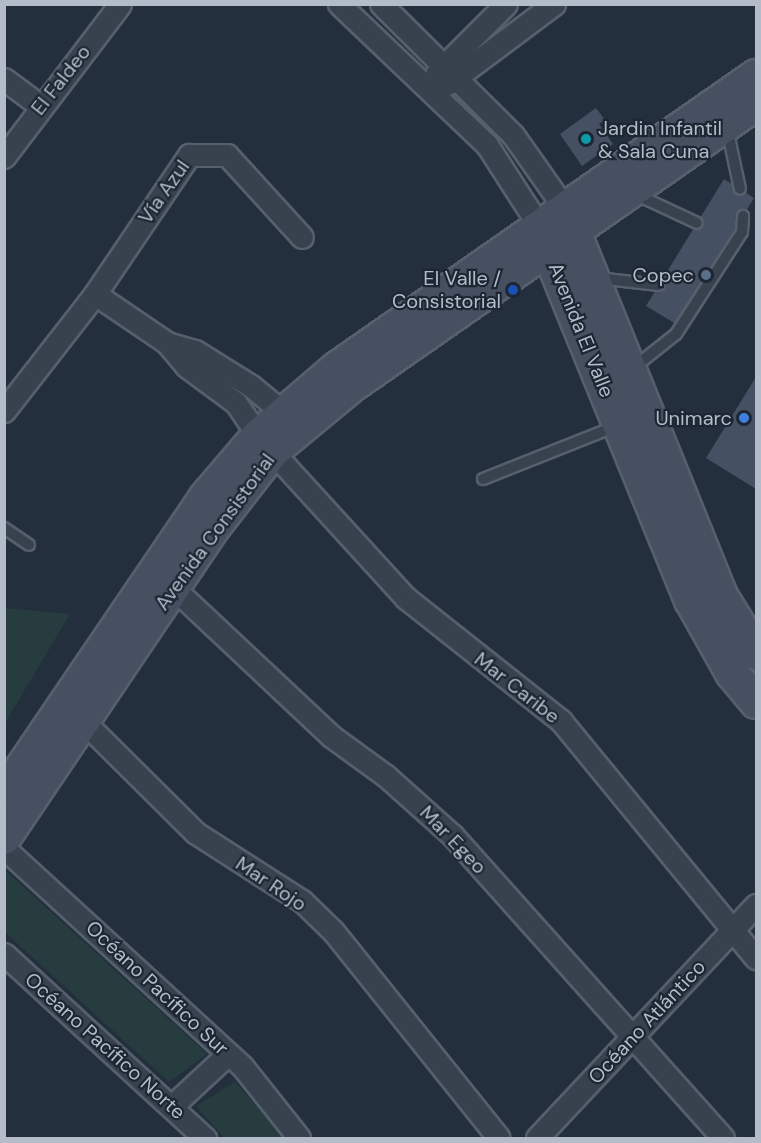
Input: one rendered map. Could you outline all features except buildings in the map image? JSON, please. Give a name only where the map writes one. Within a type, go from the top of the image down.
[{"type":"main road","name":"Avenida Consistorial","points":[[4,838],[75,713],[164,578],[265,444],[292,419],[568,218],[756,76]]},
{"type":"main road","name":"Avenida Consistorial","points":[[568,218],[631,192],[756,104]]},
{"type":"main road","name":"Avenida El Valle","points":[[568,218],[632,369],[721,596],[756,654]]},
{"type":"main road","name":"Avenida El Valle","points":[[543,235],[691,600],[732,673],[756,702]]},
{"type":"main road","name":"Avenida Consistorial","points":[[4,794],[75,713]]},
{"type":"street","name":"El Faldeo","points":[[4,157],[39,105],[120,4]]},
{"type":"street","name":"Avenida El Valle","points":[[339,4],[487,146],[543,235]]},
{"type":"street","name":"Avenida El Valle","points":[[381,4],[513,135],[568,218]]},
{"type":"street","points":[[450,71],[506,4]]},
{"type":"street","points":[[429,89],[450,71],[554,4]]},
{"type":"street","points":[[4,79],[39,105]]},
{"type":"street","name":"Vía Azul","points":[[4,411],[95,294],[189,155],[227,155],[302,237]]},
{"type":"street","points":[[95,294],[167,343],[186,366],[236,403],[265,444]]},
{"type":"street","points":[[167,343],[195,351],[292,419]]},
{"type":"street","name":"Mar Caribe","points":[[265,444],[406,598],[561,721],[731,932],[756,958]]},
{"type":"street","name":"Mar Egeo","points":[[164,578],[331,736],[386,776],[453,836],[630,1040],[723,1138]]},
{"type":"street","name":"Mar Rojo","points":[[75,713],[196,833],[302,901],[333,931],[499,1138]]},
{"type":"street","name":"Océano Pacífico Sur","points":[[4,848],[228,1054],[299,1138]]},
{"type":"street","name":"Océano Atlántico","points":[[537,1138],[756,905]]},
{"type":"street","name":"Océano Pacífico Norte","points":[[4,954],[205,1138]]},
{"type":"street","points":[[172,1106],[228,1054]]},
{"type":"lane","points":[[727,124],[740,189]]},
{"type":"lane","points":[[631,192],[697,223]]},
{"type":"lane","points":[[632,369],[676,334],[733,239],[743,216]]},
{"type":"lane","points":[[593,277],[659,285]]},
{"type":"lane","points":[[483,479],[619,425]]},
{"type":"lane","points":[[4,528],[29,545]]},
{"type":"green space","points":[[5,608],[70,614],[5,723]]},
{"type":"green space","points":[[5,870],[207,1054],[169,1082],[5,932]]},
{"type":"green space","points":[[235,1082],[285,1138],[224,1138],[196,1106]]},
{"type":"place","name":"Jardin Infantil & Sala Cuna","points":[[586,139]]},
{"type":"place","name":"Copec","points":[[706,275]]},
{"type":"place","name":"El Valle / Consistorial","points":[[513,290]]},
{"type":"place","name":"Unimarc","points":[[744,418]]}]
